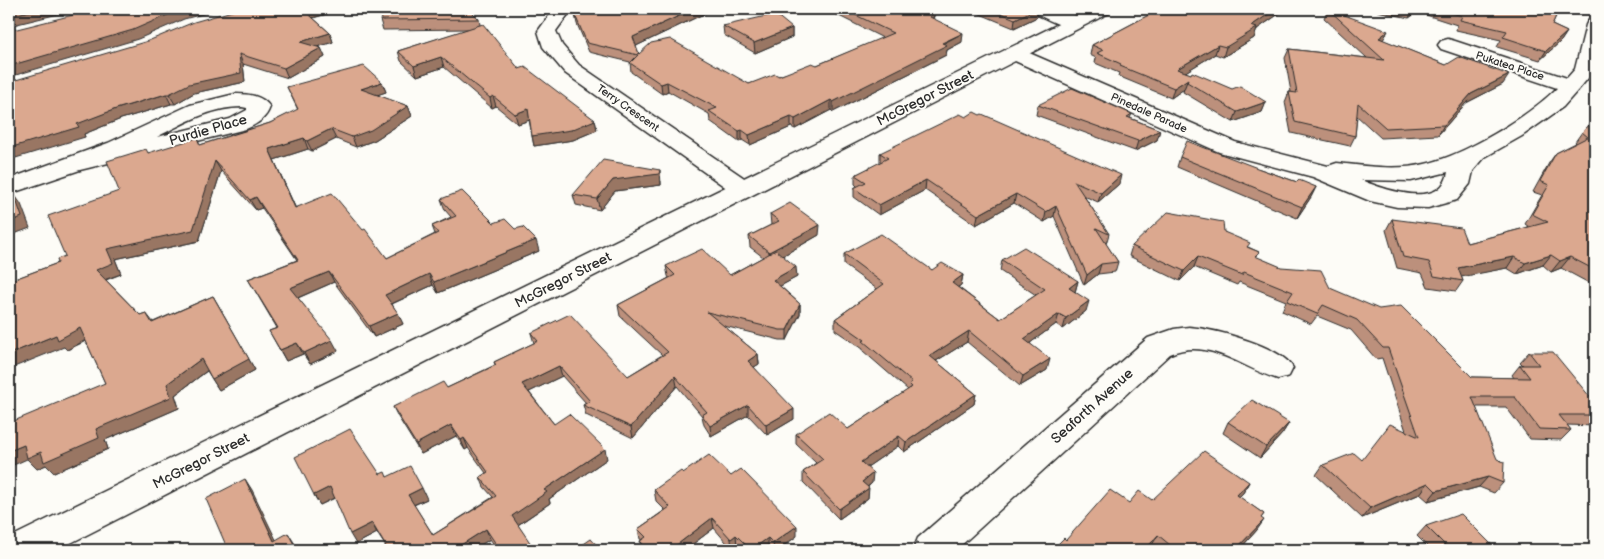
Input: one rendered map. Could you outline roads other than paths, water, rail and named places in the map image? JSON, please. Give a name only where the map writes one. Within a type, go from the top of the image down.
[{"type":"street","name":"Terry Crescent","points":[[563,9],[547,31],[553,47],[572,69],[744,189]]},
{"type":"street","points":[[1040,9],[1076,23]]},
{"type":"street","name":"McGregor Street","points":[[22,550],[1103,9]]},
{"type":"street","name":"Pinedale Parade","points":[[1013,53],[1227,146],[1288,163],[1356,173],[1417,172],[1434,169],[1477,152],[1514,131],[1547,108],[1585,70],[1595,25]]},
{"type":"street","name":"Pukatea Place","points":[[1448,45],[1571,86]]},
{"type":"street","name":"Purdie Place","points":[[9,186],[76,164],[111,150],[207,106],[238,101],[256,104],[259,107],[254,117],[238,124],[76,164]]},
{"type":"street","name":"Seaforth Avenue","points":[[931,550],[1159,346],[1167,342],[1190,338],[1215,340],[1228,344],[1278,368]]}]
